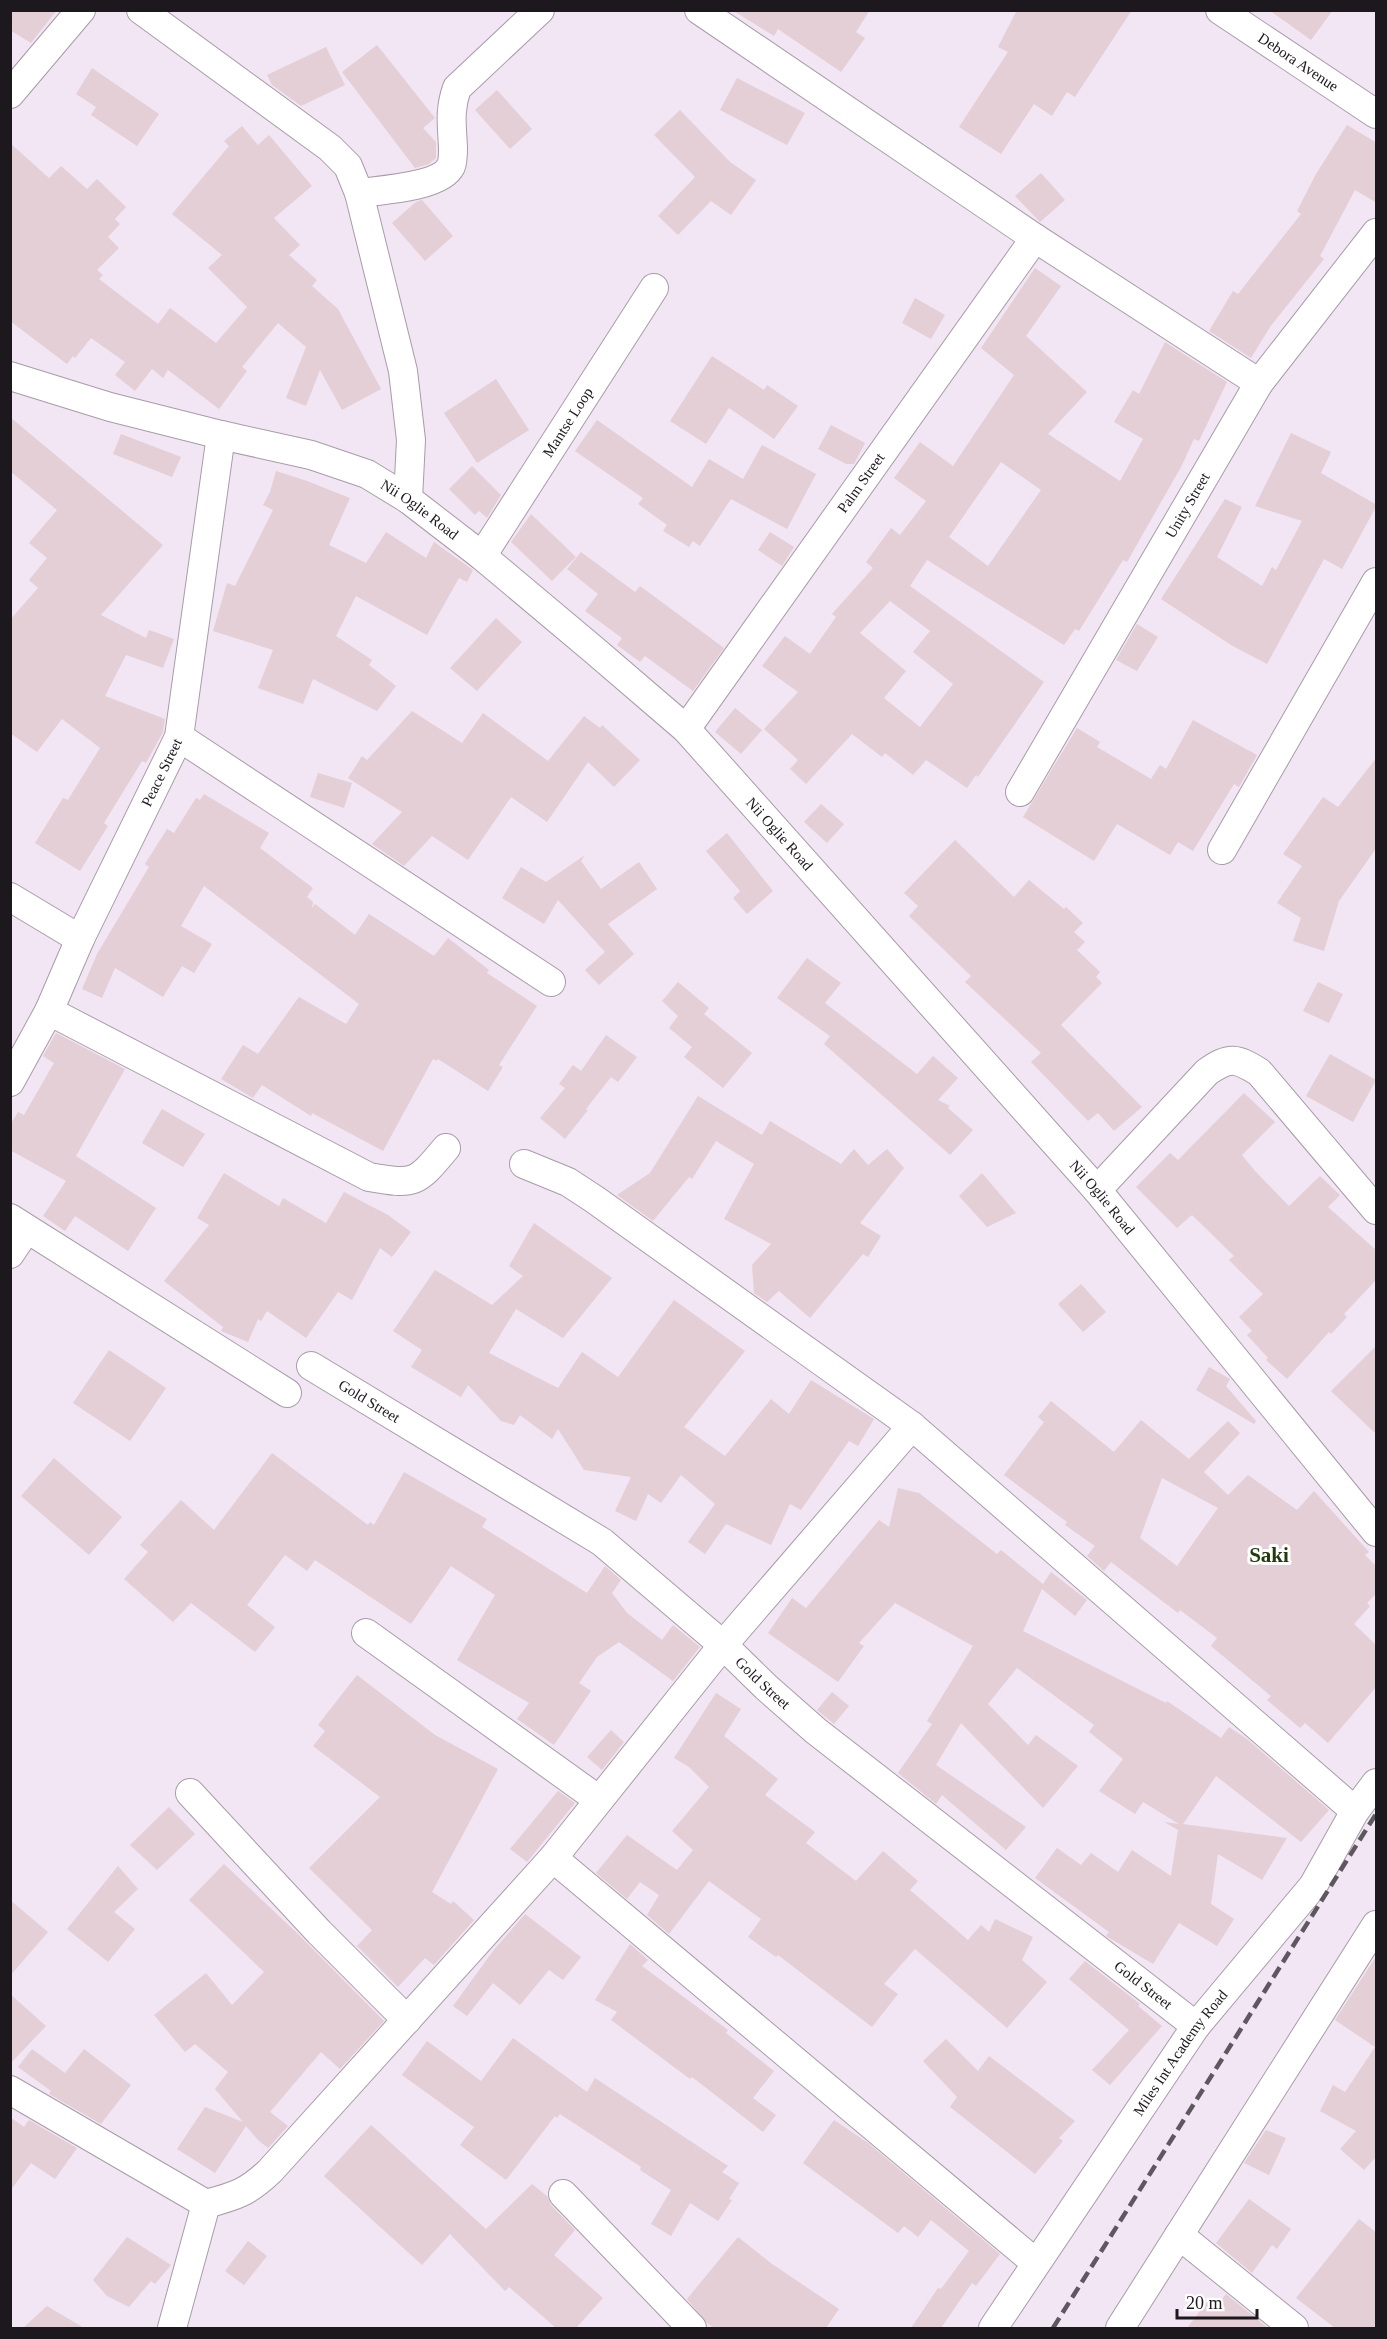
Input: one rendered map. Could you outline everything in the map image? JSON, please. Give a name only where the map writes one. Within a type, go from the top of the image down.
[{"type":"street","points":[[10,94],[81,10]]},
{"type":"street","points":[[141,10],[330,148],[348,166],[359,193],[403,371],[411,440],[408,499]]},
{"type":"street","points":[[359,193],[429,182],[443,176],[450,166],[453,154],[451,105],[457,88],[540,10]]},
{"type":"street","name":"Debora Avenue","points":[[1220,10],[1377,114]]},
{"type":"street","points":[[708,13],[1035,238],[1259,383]]},
{"type":"street","name":"Unity Street","points":[[1020,792],[1259,383],[1377,233]]},
{"type":"street","name":"Palm Street","points":[[686,729],[1035,238]]},
{"type":"street","name":"Mantse Loop","points":[[482,556],[654,288]]},
{"type":"street","name":"Nii Oglie Road","points":[[10,376],[110,407],[311,455],[367,474],[408,499],[482,556],[686,729],[1097,1190],[1377,1532]]},
{"type":"street","name":"Peace Street","points":[[10,1082],[49,1011],[80,939],[179,737],[221,435]]},
{"type":"street","points":[[1222,850],[1377,582]]},
{"type":"street","points":[[179,737],[551,982]]},
{"type":"street","points":[[10,897],[80,939]]},
{"type":"street","points":[[49,1011],[369,1177],[400,1183],[412,1181],[424,1175],[446,1148]]},
{"type":"street","points":[[1097,1190],[1207,1072],[1232,1059],[1245,1063],[1259,1072],[1377,1210]]},
{"type":"street","points":[[524,1164],[568,1182],[594,1199],[912,1426],[1355,1811]]},
{"type":"street","points":[[10,1254],[18,1224],[287,1393]]},
{"type":"street","name":"Gold Street","points":[[311,1366],[602,1542],[723,1645],[766,1688],[816,1731],[1196,2026]]},
{"type":"street","points":[[10,2090],[206,2204],[238,2195],[254,2187],[553,1858],[723,1645],[912,1426]]},
{"type":"street","points":[[366,1633],[599,1800]]},
{"type":"street","name":"Miles Int Academy Road","points":[[993,2328],[1196,2026],[1313,1886],[1355,1811],[1377,1783]]},
{"type":"street","points":[[190,1793],[320,1932],[407,2020]]},
{"type":"street","points":[[553,1858],[1036,2263]]},
{"type":"street","points":[[1120,2328],[1377,1925]]},
{"type":"street","points":[[564,2194],[679,2324]]},
{"type":"street","points":[[172,2328],[206,2204]]},
{"type":"street","points":[[1179,2235],[1294,2328]]},
{"type":"building","points":[[10,10],[57,10],[31,43],[10,30]]},
{"type":"building","points":[[732,10],[870,10],[856,32],[865,38],[841,72],[778,29],[774,36]]},
{"type":"building","points":[[1017,10],[1132,10],[1075,97],[1067,92],[1052,116],[1034,104],[1001,154],[959,127],[1008,52],[998,47]]},
{"type":"building","points":[[1269,10],[1333,10],[1311,40]]},
{"type":"building","points":[[377,45],[435,118],[423,128],[436,142],[436,158],[429,164],[415,168],[342,72]]},
{"type":"building","points":[[326,47],[345,85],[301,106],[272,85],[267,75]]},
{"type":"building","points":[[92,68],[159,114],[137,146],[91,115],[96,107],[76,94]]},
{"type":"building","points":[[737,78],[805,113],[787,145],[720,110]]},
{"type":"building","points":[[497,90],[532,129],[510,149],[475,110]]},
{"type":"building","points":[[680,110],[730,162],[756,180],[731,215],[711,201],[678,235],[658,216],[695,177],[654,135]]},
{"type":"building","points":[[1347,125],[1377,143],[1377,203],[1355,190],[1320,256],[1324,259],[1270,327],[1251,358],[1209,331],[1233,291],[1238,294],[1301,214],[1297,211],[1316,174]]},
{"type":"building","points":[[242,126],[258,145],[269,135],[312,186],[274,218],[300,245],[289,255],[317,280],[312,286],[338,309],[381,389],[342,410],[320,370],[306,406],[286,398],[306,347],[278,323],[242,367],[247,371],[219,409],[168,370],[163,378],[152,369],[135,391],[115,375],[125,362],[91,338],[75,358],[73,356],[67,364],[10,321],[10,143],[49,178],[61,166],[87,189],[97,179],[126,207],[115,219],[120,224],[108,237],[119,248],[97,270],[103,275],[99,279],[158,324],[170,308],[216,343],[247,307],[208,268],[222,255],[172,214],[229,146],[224,141]]},
{"type":"building","points":[[1041,173],[1065,200],[1040,222],[1015,196]]},
{"type":"building","points":[[422,200],[453,236],[425,261],[392,223],[416,202]]},
{"type":"building","points":[[1035,268],[1061,286],[1026,336],[1087,392],[1048,434],[1120,481],[1143,439],[1114,422],[1133,390],[1139,394],[1165,342],[1227,382],[1199,441],[1194,439],[1181,467],[1127,562],[1123,560],[1079,631],[1075,629],[1064,645],[927,560],[910,586],[1044,682],[978,777],[976,775],[967,788],[926,760],[913,775],[885,753],[882,757],[852,734],[806,784],[790,769],[798,760],[764,729],[798,692],[762,666],[785,636],[810,654],[836,617],[832,614],[873,568],[866,562],[891,528],[900,535],[926,501],[894,478],[920,442],[953,466],[1014,375],[981,348]],"holes":[[[1001,462],[1041,490],[988,566],[949,537]],[[890,601],[930,631],[913,652],[953,684],[920,727],[884,698],[906,671],[860,633]]]},
{"type":"building","points":[[915,298],[945,315],[931,339],[902,323]]},
{"type":"building","points":[[712,356],[764,390],[767,385],[798,406],[774,439],[729,408],[706,444],[670,421]]},
{"type":"building","points":[[496,379],[529,430],[477,463],[444,413]]},
{"type":"building","points":[[10,417],[163,545],[101,615],[146,638],[149,630],[174,639],[163,668],[126,655],[105,696],[165,719],[163,732],[146,763],[142,761],[104,823],[108,826],[80,871],[35,843],[63,798],[68,800],[100,748],[62,719],[37,752],[10,733],[10,620],[38,588],[29,580],[47,558],[29,543],[57,510],[10,471]]},
{"type":"building","points":[[597,420],[692,487],[709,459],[743,479],[762,445],[816,474],[787,529],[731,499],[700,546],[693,541],[689,547],[663,531],[667,525],[638,504],[643,498],[575,451]]},
{"type":"building","points":[[831,425],[865,443],[854,464],[846,464],[818,449]]},
{"type":"building","points":[[1291,433],[1331,452],[1321,473],[1377,505],[1342,569],[1324,559],[1267,664],[1231,645],[1161,599],[1225,499],[1242,507],[1217,557],[1262,586],[1272,567],[1276,570],[1302,521],[1255,506]]},
{"type":"building","points":[[121,434],[181,457],[172,477],[113,454]]},
{"type":"building","points":[[472,466],[501,495],[487,518],[479,511],[475,515],[449,489]]},
{"type":"building","points":[[276,471],[350,498],[329,545],[366,563],[386,532],[426,558],[434,542],[473,570],[467,582],[459,578],[427,635],[356,596],[336,636],[372,660],[369,665],[396,686],[377,711],[313,679],[303,704],[258,688],[273,650],[213,631],[227,583],[235,586],[273,510],[263,505],[270,492]]},
{"type":"building","points":[[531,514],[576,557],[552,581],[511,542]]},
{"type":"building","points":[[770,532],[794,547],[782,566],[758,550]]},
{"type":"building","points":[[581,552],[635,592],[640,586],[724,648],[693,691],[645,656],[640,662],[617,645],[622,638],[585,611],[598,594],[567,569]]},
{"type":"building","points":[[496,618],[522,642],[477,691],[450,668]]},
{"type":"building","points":[[1137,624],[1158,637],[1137,671],[1116,660]]},
{"type":"building","points":[[735,708],[762,730],[741,754],[715,732]]},
{"type":"building","points":[[412,711],[462,743],[483,713],[548,761],[584,716],[600,728],[602,725],[640,760],[614,787],[588,762],[547,822],[511,797],[468,860],[432,836],[404,866],[372,844],[402,812],[348,778],[362,756],[367,760]]},
{"type":"building","points":[[1193,720],[1257,755],[1239,787],[1234,784],[1193,851],[1178,842],[1170,855],[1117,824],[1094,861],[1023,817],[1077,728],[1100,742],[1097,747],[1151,779],[1160,765],[1166,769]]},
{"type":"building","points":[[1377,757],[1377,847],[1339,901],[1324,951],[1293,941],[1301,918],[1277,903],[1302,866],[1283,854],[1323,797],[1338,807]]},
{"type":"building","points":[[318,773],[352,783],[344,808],[310,797]]},
{"type":"building","points":[[204,794],[269,833],[260,848],[313,888],[307,897],[313,902],[312,908],[315,904],[355,935],[369,914],[434,956],[448,938],[489,970],[487,973],[537,1006],[499,1065],[503,1067],[488,1091],[438,1059],[437,1061],[433,1059],[383,1151],[312,1113],[311,1116],[262,1085],[253,1098],[221,1079],[243,1045],[258,1054],[299,997],[346,1024],[359,1004],[204,886],[181,926],[212,944],[194,973],[182,966],[163,997],[115,968],[102,998],[82,989],[97,954],[149,867],[145,864],[167,829],[174,833],[196,798],[200,800]]},
{"type":"building","points":[[821,804],[844,824],[827,843],[804,822]]},
{"type":"building","points":[[727,833],[773,891],[747,914],[733,898],[740,891],[706,851]]},
{"type":"building","points":[[955,840],[1014,897],[1029,880],[1064,909],[1066,907],[1083,923],[1074,932],[1085,942],[1077,950],[1100,972],[1096,977],[1102,983],[1061,1025],[1142,1107],[1114,1131],[1098,1113],[1088,1121],[1031,1062],[1041,1053],[965,982],[971,976],[909,916],[918,906],[904,893]]},
{"type":"building","points":[[585,855],[581,861],[601,889],[639,862],[657,889],[608,924],[634,954],[599,985],[585,970],[605,952],[558,900],[544,924],[502,898],[521,867],[546,882]]},
{"type":"building","points":[[807,958],[841,983],[825,1003],[917,1074],[933,1056],[958,1078],[938,1100],[950,1106],[948,1108],[973,1130],[950,1155],[824,1044],[830,1036],[777,998]]},
{"type":"building","points":[[678,982],[709,1008],[704,1014],[752,1053],[723,1088],[684,1057],[692,1047],[669,1028],[678,1016],[662,1001]]},
{"type":"building","points":[[1318,982],[1343,994],[1329,1023],[1303,1011]]},
{"type":"building","points":[[56,1033],[125,1069],[76,1156],[156,1208],[128,1251],[75,1216],[65,1231],[43,1216],[66,1181],[10,1150],[10,1125],[18,1112],[24,1115],[54,1063],[43,1056]]},
{"type":"building","points":[[606,1035],[637,1057],[618,1082],[611,1077],[565,1139],[540,1118],[565,1088],[559,1084],[573,1065],[581,1071]]},
{"type":"building","points":[[1330,1054],[1376,1080],[1353,1122],[1306,1096]]},
{"type":"building","points":[[1244,1093],[1275,1122],[1242,1155],[1255,1171],[1289,1206],[1320,1176],[1340,1195],[1328,1207],[1377,1251],[1377,1279],[1344,1314],[1347,1317],[1331,1334],[1329,1332],[1287,1379],[1266,1360],[1268,1358],[1247,1335],[1252,1331],[1239,1317],[1263,1294],[1229,1260],[1234,1256],[1192,1215],[1177,1228],[1136,1187],[1170,1153],[1178,1160]]},
{"type":"building","points":[[698,1096],[762,1135],[770,1121],[841,1164],[854,1149],[868,1165],[887,1149],[904,1168],[860,1223],[881,1236],[868,1257],[863,1254],[810,1318],[779,1291],[767,1302],[754,1293],[752,1265],[771,1244],[724,1219],[754,1164],[716,1141],[692,1179],[689,1177],[653,1221],[617,1195],[650,1173]]},
{"type":"building","points":[[162,1109],[205,1134],[183,1167],[142,1143]]},
{"type":"building","points":[[224,1173],[279,1206],[283,1198],[326,1223],[344,1192],[388,1215],[411,1232],[392,1257],[380,1248],[352,1300],[338,1292],[306,1338],[267,1311],[261,1321],[258,1319],[248,1342],[221,1331],[223,1327],[164,1281],[209,1225],[197,1218]]},
{"type":"building","points":[[982,1173],[1016,1213],[987,1227],[959,1196]]},
{"type":"building","points":[[534,1223],[612,1278],[563,1338],[516,1309],[489,1353],[558,1388],[582,1352],[618,1377],[674,1300],[745,1351],[684,1427],[725,1456],[771,1399],[789,1414],[811,1380],[874,1419],[858,1446],[849,1441],[801,1510],[790,1504],[771,1545],[726,1524],[705,1554],[688,1542],[715,1504],[681,1475],[661,1503],[648,1494],[636,1521],[615,1511],[631,1477],[584,1470],[558,1429],[552,1439],[520,1415],[514,1425],[501,1421],[468,1385],[461,1397],[411,1367],[422,1350],[393,1331],[435,1270],[492,1305],[523,1276],[509,1266]]},
{"type":"building","points":[[1081,1284],[1106,1312],[1083,1332],[1058,1304]]},
{"type":"building","points":[[1377,1345],[1377,1435],[1331,1391]]},
{"type":"building","points":[[109,1350],[166,1388],[130,1441],[73,1403]]},
{"type":"building","points":[[1209,1367],[1230,1379],[1226,1386],[1256,1421],[1254,1424],[1196,1390]]},
{"type":"building","points":[[1051,1401],[1114,1452],[1141,1420],[1189,1459],[1228,1421],[1240,1433],[1204,1472],[1228,1495],[1248,1475],[1297,1510],[1314,1491],[1369,1552],[1365,1555],[1377,1567],[1377,1593],[1367,1603],[1370,1606],[1354,1624],[1377,1646],[1377,1686],[1328,1743],[1305,1723],[1300,1728],[1267,1700],[1271,1696],[1211,1646],[1217,1638],[1180,1610],[1178,1613],[1111,1562],[1104,1571],[1087,1556],[1095,1546],[1065,1525],[1067,1522],[1004,1475],[1044,1422],[1038,1417]],"holes":[[[1162,1478],[1218,1508],[1177,1566],[1140,1538]]]},
{"type":"building","points":[[272,1453],[368,1525],[370,1522],[374,1525],[404,1472],[487,1519],[482,1527],[587,1593],[605,1566],[621,1580],[612,1593],[627,1613],[662,1640],[673,1625],[700,1647],[673,1681],[619,1642],[597,1657],[579,1683],[591,1691],[554,1745],[517,1719],[529,1703],[457,1660],[495,1595],[451,1566],[411,1624],[315,1560],[307,1571],[285,1555],[247,1605],[275,1627],[255,1652],[191,1603],[173,1622],[124,1579],[148,1552],[140,1545],[181,1500],[214,1530]]},
{"type":"building","points":[[54,1458],[122,1517],[89,1555],[21,1496]]},
{"type":"building","points":[[898,1488],[919,1493],[997,1554],[1001,1550],[1043,1584],[1051,1572],[1087,1600],[1075,1616],[1042,1589],[1023,1631],[1166,1703],[1167,1701],[1221,1738],[1229,1727],[1247,1739],[1329,1810],[1301,1842],[1216,1776],[1183,1824],[1287,1838],[1262,1880],[1218,1854],[1211,1904],[1234,1919],[1217,1946],[1179,1923],[1153,1964],[1106,1936],[1109,1932],[1035,1878],[1057,1848],[1081,1865],[1091,1853],[1118,1872],[1132,1850],[1171,1876],[1178,1830],[1164,1822],[1179,1824],[1143,1802],[1135,1814],[1099,1791],[1123,1759],[1089,1732],[1094,1725],[1017,1668],[988,1704],[1028,1745],[1036,1735],[1078,1766],[1043,1808],[961,1723],[936,1765],[1026,1827],[1006,1850],[942,1795],[936,1804],[898,1773],[932,1724],[927,1721],[973,1646],[895,1603],[859,1643],[864,1646],[838,1682],[768,1633],[792,1598],[806,1608],[879,1520],[889,1527]]},
{"type":"building","points":[[357,1675],[435,1735],[498,1769],[432,1892],[451,1904],[453,1901],[474,1920],[434,1965],[425,1958],[398,1987],[357,1946],[372,1930],[309,1868],[380,1797],[313,1746],[325,1731],[318,1725]]},
{"type":"building","points":[[832,1692],[849,1706],[834,1724],[817,1710]]},
{"type":"building","points":[[716,1693],[741,1709],[724,1736],[778,1779],[765,1795],[815,1832],[806,1843],[856,1881],[883,1851],[918,1881],[910,1890],[968,1940],[981,1925],[989,1932],[995,1919],[1033,1937],[1022,1960],[1047,1982],[1007,2028],[915,1949],[884,1984],[898,1994],[872,2027],[778,1955],[776,1957],[748,1937],[761,1919],[709,1881],[669,1934],[647,1915],[659,1895],[640,1882],[627,1899],[596,1873],[627,1835],[677,1870],[693,1850],[672,1831],[709,1787],[689,1767],[674,1758]]},
{"type":"building","points":[[611,1730],[624,1742],[602,1770],[587,1757]]},
{"type":"building","points":[[558,1791],[575,1803],[527,1862],[510,1849]]},
{"type":"building","points":[[169,1807],[195,1834],[157,1870],[130,1845]]},
{"type":"building","points":[[224,1864],[299,1935],[384,2021],[340,2069],[321,2052],[270,2112],[288,2126],[268,2148],[246,2126],[215,2173],[177,2149],[205,2107],[243,2122],[215,2089],[228,2072],[195,2044],[185,2052],[154,2015],[206,1973],[232,2005],[264,1972],[189,1900]]},
{"type":"building","points":[[118,1866],[138,1889],[114,1912],[135,1929],[108,1962],[67,1929]]},
{"type":"building","points":[[10,1900],[48,1932],[10,1976]]},
{"type":"building","points":[[525,1914],[581,1957],[563,1980],[549,1970],[520,2005],[493,1983],[467,2016],[453,2006],[493,1951]]},
{"type":"building","points":[[630,1944],[648,1960],[642,1966],[728,2030],[726,2033],[774,2071],[753,2098],[776,2115],[763,2132],[692,2077],[690,2079],[611,2020],[617,2012],[595,2000]]},
{"type":"building","points":[[1377,1955],[1377,2156],[1364,2170],[1340,2149],[1356,2131],[1320,2111],[1333,2085],[1345,2092],[1375,2047],[1335,2020]]},
{"type":"building","points":[[1085,1961],[1140,2004],[1138,2006],[1162,2026],[1110,2085],[1092,2070],[1129,2030],[1069,1979]]},
{"type":"building","points":[[10,1994],[46,2026],[10,2064]]},
{"type":"building","points":[[513,2038],[587,2092],[595,2078],[728,2166],[722,2172],[739,2183],[729,2199],[732,2200],[718,2221],[690,2203],[671,2236],[651,2224],[671,2190],[640,2170],[641,2167],[560,2114],[557,2118],[555,2116],[506,2180],[460,2145],[474,2127],[402,2075],[427,2041],[481,2081]]},
{"type":"building","points":[[946,2039],[978,2071],[989,2056],[1075,2121],[1059,2138],[1063,2141],[1035,2174],[950,2107],[957,2097],[923,2061]]},
{"type":"building","points":[[32,2049],[65,2073],[84,2049],[131,2085],[101,2124],[49,2094],[51,2091],[18,2067]]},
{"type":"building","points":[[10,2117],[24,2127],[29,2120],[77,2148],[55,2179],[31,2163],[10,2191]]},
{"type":"building","points":[[834,2120],[868,2143],[1000,2254],[976,2286],[972,2283],[941,2328],[911,2328],[938,2288],[941,2289],[969,2251],[931,2220],[918,2237],[904,2226],[898,2233],[803,2163]]},
{"type":"building","points":[[371,2125],[486,2229],[532,2184],[547,2196],[551,2205],[575,2230],[554,2255],[603,2298],[576,2328],[556,2328],[509,2287],[505,2291],[450,2234],[422,2265],[324,2176]]},
{"type":"building","points":[[1266,2130],[1286,2138],[1269,2175],[1244,2163]]},
{"type":"building","points":[[1249,2199],[1291,2229],[1277,2249],[1272,2245],[1252,2273],[1216,2243]]},
{"type":"building","points":[[1359,2219],[1377,2233],[1377,2328],[1335,2328],[1296,2298]]},
{"type":"building","points":[[127,2237],[171,2265],[155,2284],[151,2281],[129,2307],[107,2296],[93,2280]]},
{"type":"building","points":[[738,2237],[772,2264],[839,2309],[826,2328],[714,2328],[708,2324],[687,2299]]},
{"type":"building","points":[[248,2241],[267,2256],[244,2285],[225,2271]]},
{"type":"building","points":[[1226,2294],[1268,2328],[1187,2328],[1210,2298],[1218,2304]]},
{"type":"building","points":[[47,2306],[84,2328],[23,2328]]},
{"type":"railway","points":[[1053,2328],[1376,1814]]},
{"type":"district","name":"Saki","points":[[1269,1555]]}]
